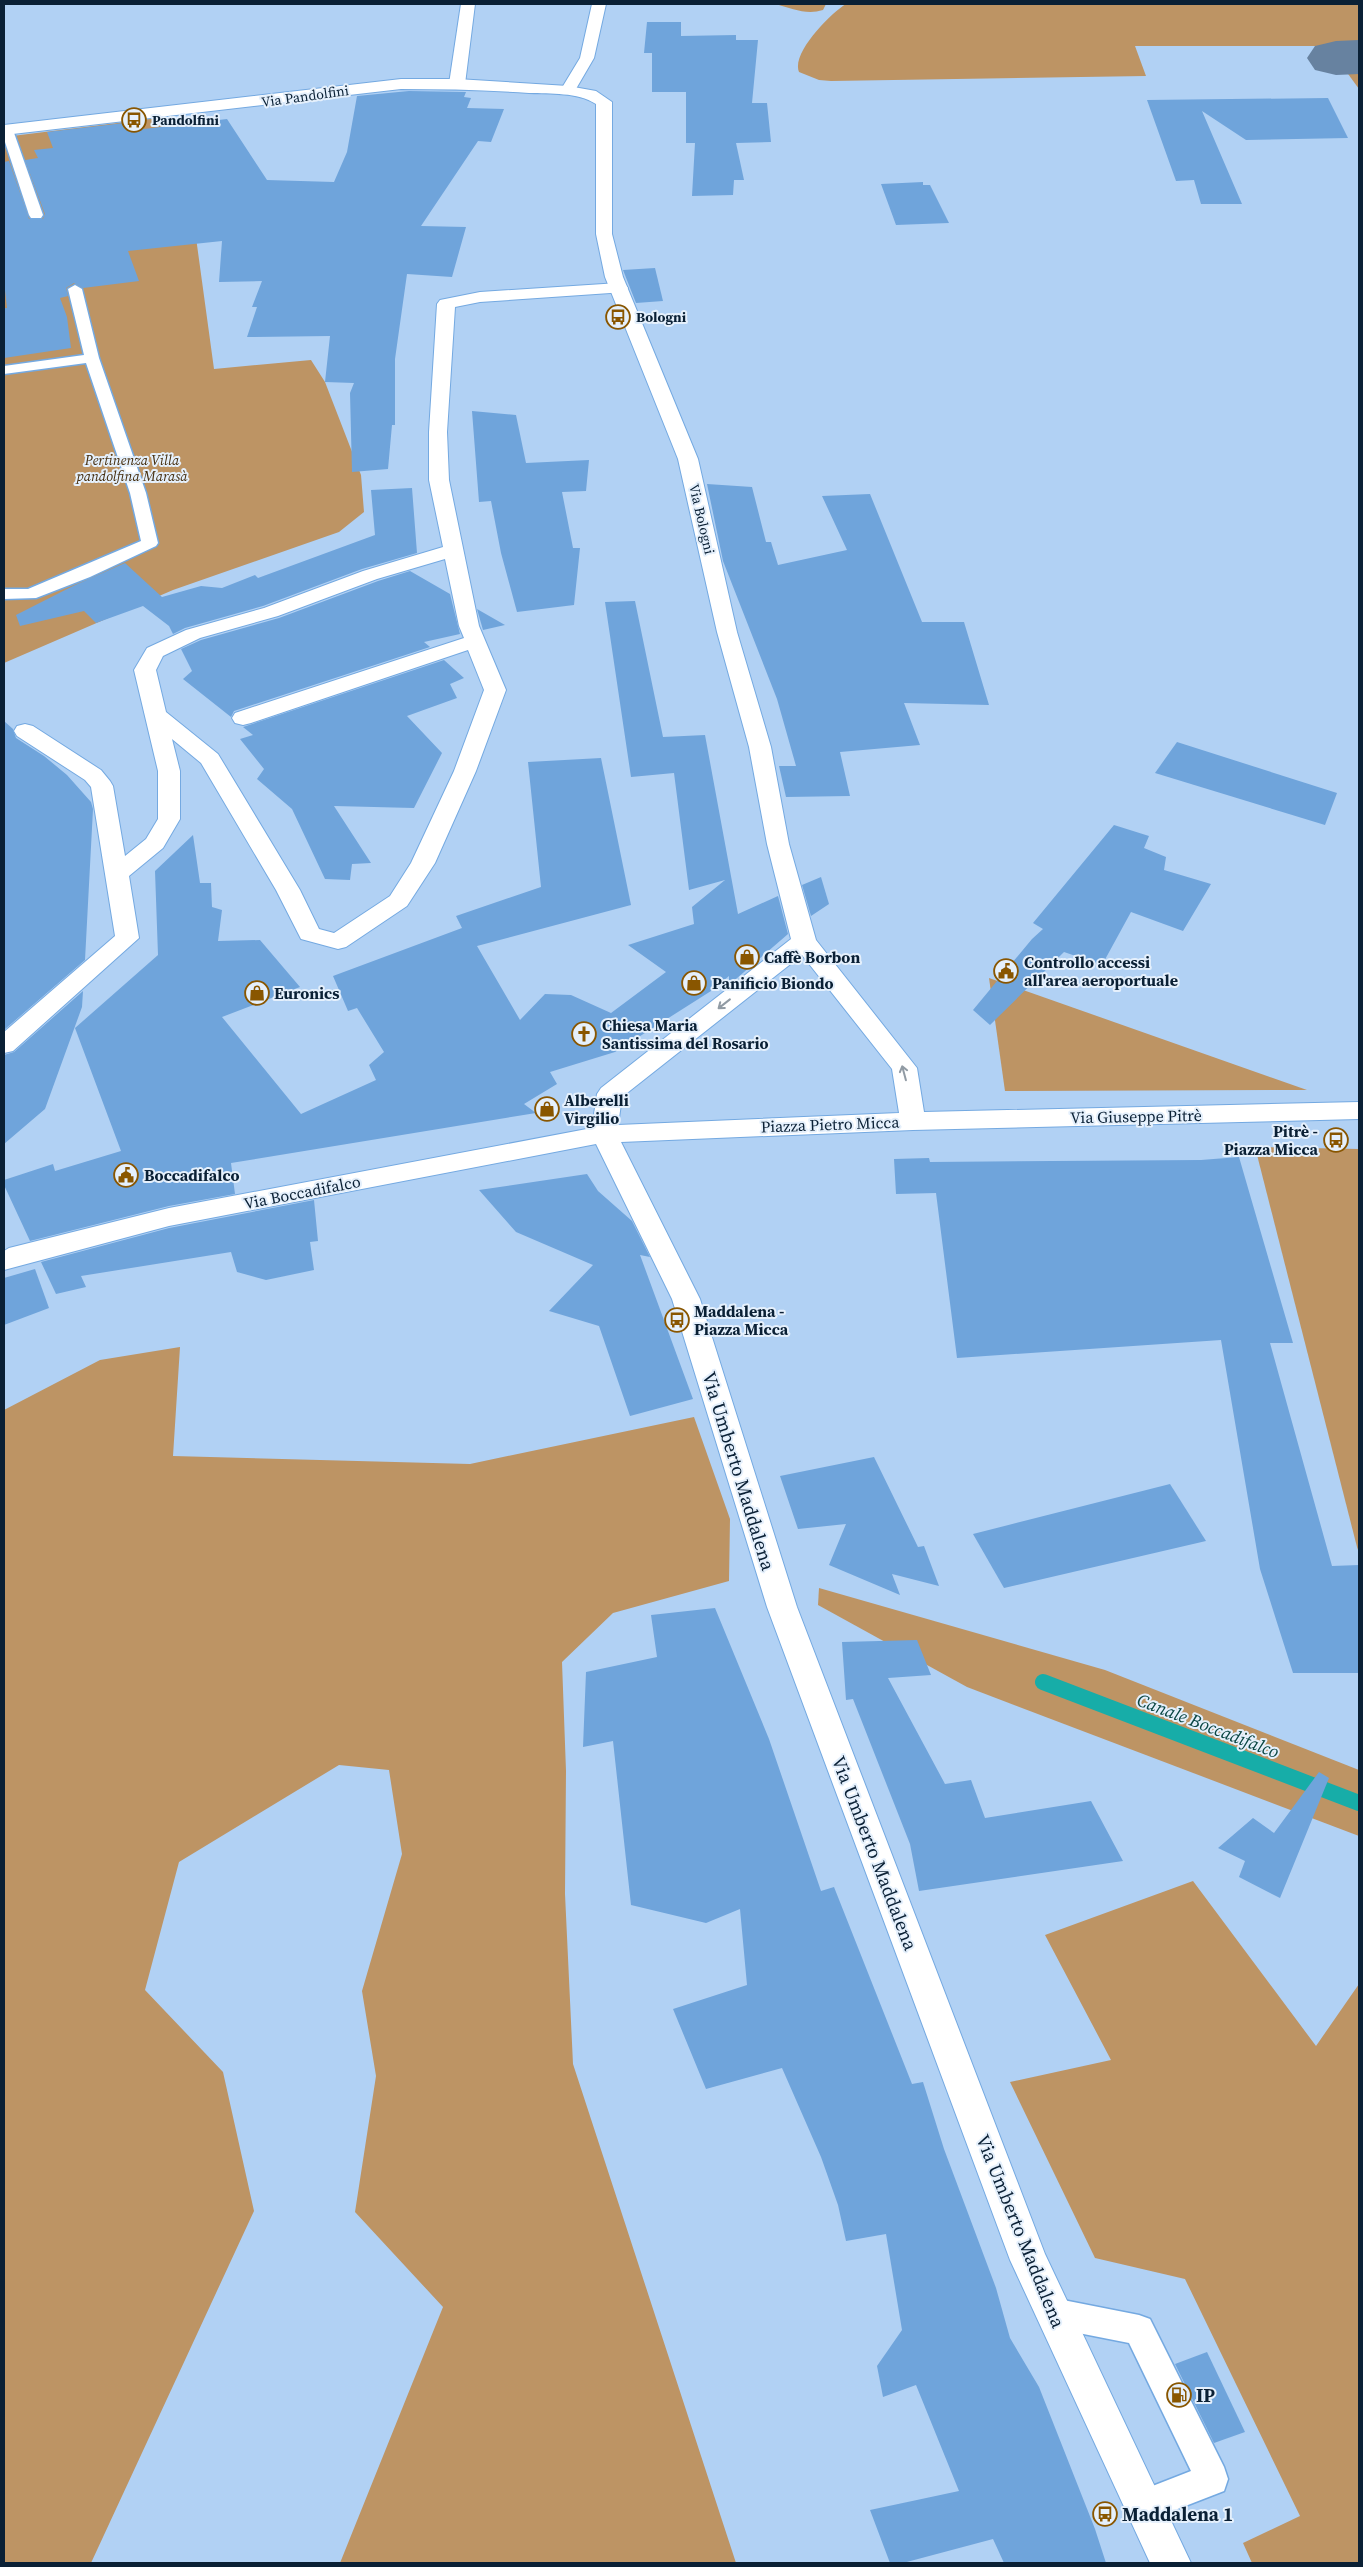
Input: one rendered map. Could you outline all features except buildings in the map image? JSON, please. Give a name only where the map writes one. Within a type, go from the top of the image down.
[{"type":"street","points":[[457,84],[468,4]]},
{"type":"street","points":[[568,91],[587,58],[599,4]]},
{"type":"street","name":"Via Pandolfini","points":[[6,130],[392,85],[457,84],[568,91],[591,94],[604,102]]},
{"type":"street","name":"Via Bologni","points":[[604,102],[604,234],[619,288],[688,459],[727,632],[760,747],[778,844],[804,941]]},
{"type":"street","points":[[155,714],[210,759],[288,890],[309,934],[338,942],[399,901],[431,846],[465,771],[495,690],[469,626],[452,551],[439,470],[438,432],[446,304],[480,297],[619,288]]},
{"type":"street","points":[[116,875],[155,843],[169,819],[169,772],[145,670],[154,652],[193,634],[270,612],[370,575],[452,551]]},
{"type":"street","points":[[243,718],[476,641]]},
{"type":"street","points":[[4,1045],[126,938],[102,786],[93,775],[24,731]]},
{"type":"street","points":[[604,1134],[610,1094],[804,941]]},
{"type":"street","name":"Piazza Pietro Micca","points":[[604,1134],[913,1121],[904,1068],[804,941]]},
{"type":"street","name":"Via Giuseppe Pitrè","points":[[913,1121],[1359,1110]]},
{"type":"street","name":"Via Boccadifalco","points":[[4,1261],[169,1217],[604,1134]]},
{"type":"street","name":"Via Umberto Maddalena","points":[[604,1134],[686,1299],[782,1607],[1025,2251],[1170,2563]]},
{"type":"lane","points":[[6,130],[36,215]]},
{"type":"lane","points":[[4,594],[30,594],[84,573],[150,543],[138,493],[92,358],[75,289]]},
{"type":"lane","points":[[4,370],[92,358]]},
{"type":"lane","points":[[1053,2313],[1139,2330],[1212,2479],[1144,2506]]},
{"type":"green space","points":[[776,4],[826,4],[823,10],[811,12]]},
{"type":"green space","points":[[846,4],[1359,4],[1359,48],[1327,46],[1135,46],[1146,76],[831,81],[819,80],[799,72],[798,64],[806,45],[822,24]]},
{"type":"green space","points":[[1359,62],[1359,89],[1343,67]]},
{"type":"green space","name":"Pertinenza Villa pandolfina Marasà","points":[[174,116],[194,223],[214,369],[311,360],[325,382],[361,475],[364,512],[339,532],[173,590],[4,663],[4,137]]},
{"type":"green space","points":[[989,978],[1307,1090],[1005,1091]]},
{"type":"green space","points":[[1255,1147],[1359,1149],[1359,1553],[1357,1547]]},
{"type":"green space","points":[[180,1347],[173,1456],[470,1464],[694,1417],[730,1519],[729,1581],[613,1613],[562,1662],[566,1771],[565,1894],[573,2064],[736,2563],[340,2563],[443,2307],[355,2212],[376,2076],[362,1991],[402,1854],[389,1770],[339,1765],[179,1862],[145,1990],[223,2072],[254,2211],[91,2563],[4,2563],[4,1410],[100,1360]]},
{"type":"green space","points":[[819,1588],[1105,1670],[1359,1770],[1359,1836],[967,1687],[818,1605]]},
{"type":"green space","points":[[1193,1881],[1316,2046],[1359,1984],[1359,2563],[1252,2563],[1243,2543],[1300,2516],[1185,2279],[1095,2258],[1010,2082],[1111,2060],[1045,1935]]},
{"type":"waterway","name":"Canale Boccadifalco","points":[[1043,1682],[1359,1803]]},
{"type":"taxiway","points":[[1336,58],[1359,57]]},
{"type":"place","name":"Pandolfini","points":[[134,120]]},
{"type":"place","name":"Bologni","points":[[618,317]]},
{"type":"place","name":"Caffè Borbon","points":[[747,957]]},
{"type":"place","name":"Controllo accessi all'area aeroportuale","points":[[1006,971]]},
{"type":"place","name":"Panificio Biondo","points":[[694,983]]},
{"type":"place","name":"Euronics","points":[[257,993]]},
{"type":"place","name":"Chiesa Maria Santissima del Rosario","points":[[584,1034]]},
{"type":"place","name":"Alberelli Virgilio","points":[[547,1109]]},
{"type":"place","name":"Pitrè - Piazza Micca","points":[[1336,1140]]},
{"type":"place","name":"Boccadifalco","points":[[126,1175]]},
{"type":"place","name":"Maddalena - Piazza Micca","points":[[677,1320]]},
{"type":"place","name":"IP","points":[[1179,2395]]},
{"type":"place","name":"Maddalena 1","points":[[1105,2514]]}]
